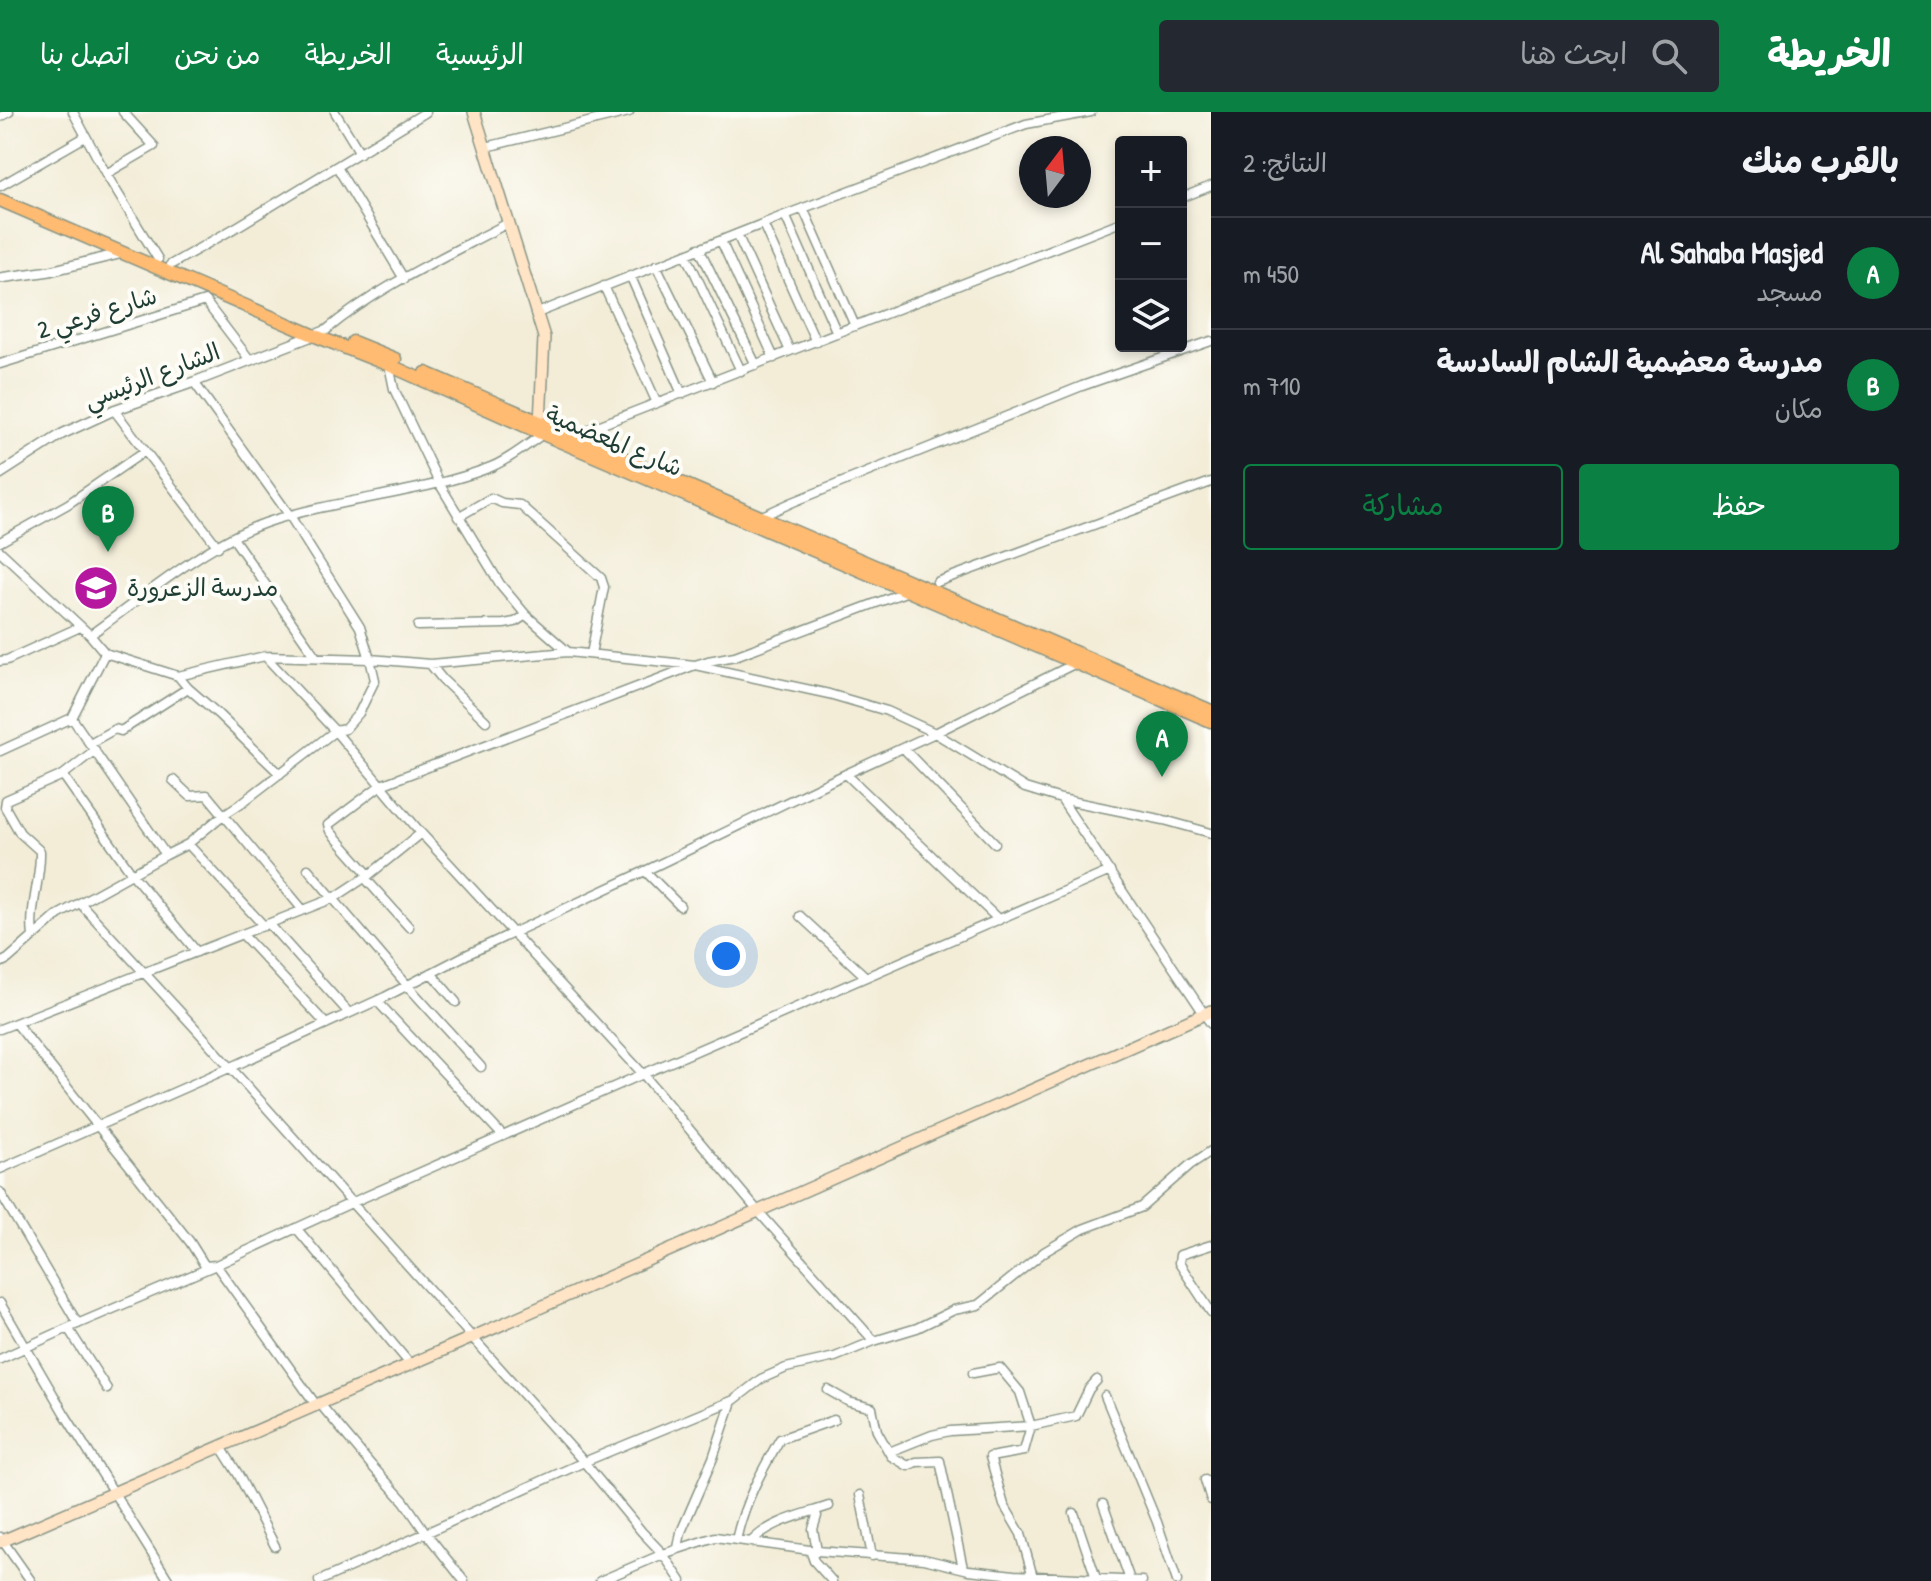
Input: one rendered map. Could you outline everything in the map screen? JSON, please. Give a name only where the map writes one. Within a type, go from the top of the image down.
[{"type":"main road","points":[[474,112],[544,337],[542,428]]},
{"type":"main road","name":"شارع المعضمية","points":[[0,192],[319,333]]},
{"type":"main road","name":"شارع المعضمية","points":[[0,200],[377,356],[1076,663],[1093,666],[1211,711]]},
{"type":"main road","name":"شارع المعضمية","points":[[377,356],[389,365],[542,428],[572,437],[760,518],[1211,721]]},
{"type":"main road","points":[[1,1540],[1209,1016]]},
{"type":"street","points":[[0,117],[9,112]]},
{"type":"street","points":[[73,112],[106,174],[164,262],[337,167],[426,112]]},
{"type":"street","points":[[106,174],[154,146],[123,112]]},
{"type":"street","points":[[335,112],[360,153]]},
{"type":"street","points":[[486,147],[629,112]]},
{"type":"street","points":[[535,314],[1026,124],[1091,112]]},
{"type":"street","points":[[0,186],[85,137]]},
{"type":"street","points":[[337,167],[404,279]]},
{"type":"street","points":[[1187,196],[1211,186]]},
{"type":"street","points":[[803,208],[855,326]]},
{"type":"street","points":[[785,215],[837,333]]},
{"type":"street","points":[[319,333],[404,279],[508,223]]},
{"type":"street","points":[[763,224],[816,342]]},
{"type":"street","points":[[572,437],[1115,224]]},
{"type":"street","points":[[737,234],[790,351]]},
{"type":"street","points":[[721,241],[774,358]]},
{"type":"street","points":[[699,248],[756,365]]},
{"type":"street","points":[[0,278],[50,271],[123,253]]},
{"type":"street","points":[[686,254],[741,371]]},
{"type":"street","points":[[656,265],[713,382]]},
{"type":"street","points":[[630,275],[682,394]]},
{"type":"street","points":[[604,286],[657,403]]},
{"type":"street","name":"شارع فرعي 2","points":[[0,364],[205,301],[250,360]]},
{"type":"street","name":"الشارع الرئيسي","points":[[0,474],[62,434],[114,410],[319,333]]},
{"type":"street","points":[[760,518],[1082,386],[1211,341]]},
{"type":"street","points":[[389,365],[394,389],[458,517],[500,584],[526,615],[568,652]]},
{"type":"street","points":[[0,963],[58,915],[188,844],[335,731],[345,729],[359,713],[375,680],[360,627],[290,516],[194,382]]},
{"type":"street","points":[[114,410],[218,547]]},
{"type":"street","points":[[90,635],[201,555],[263,524],[439,483],[494,466],[542,428]]},
{"type":"street","points":[[0,542],[68,504],[145,451]]},
{"type":"street","points":[[937,582],[1211,482]]},
{"type":"street","points":[[458,517],[491,498],[520,505],[601,578],[604,587],[591,654]]},
{"type":"street","points":[[233,538],[316,657]]},
{"type":"street","points":[[0,551],[90,635],[105,653],[178,676],[265,656],[430,664],[568,652],[695,665],[829,694],[887,711],[935,733],[1025,788],[1211,833]]},
{"type":"street","points":[[409,927],[328,825],[381,785],[695,665],[735,656],[908,591]]},
{"type":"street","points":[[418,626],[504,624],[526,615]]},
{"type":"street","points":[[0,661],[80,627]]},
{"type":"street","points":[[0,751],[72,718],[105,653]]},
{"type":"street","points":[[265,656],[335,731],[421,833],[643,1074],[757,1210],[874,1341]]},
{"type":"street","points":[[0,1169],[377,1001],[1076,663]]},
{"type":"street","points":[[430,664],[486,721]]},
{"type":"street","points":[[178,676],[280,774]]},
{"type":"street","points":[[33,936],[31,923],[41,866],[40,851],[20,833],[4,803],[63,775],[92,746],[115,729],[121,731],[188,688]]},
{"type":"street","points":[[72,718],[166,855]]},
{"type":"street","points":[[903,748],[995,843]]},
{"type":"street","points":[[846,774],[999,920]]},
{"type":"street","points":[[63,775],[133,875],[197,952]]},
{"type":"street","points":[[173,780],[190,796],[207,795],[303,910]]},
{"type":"street","points":[[1061,799],[1209,1016]]},
{"type":"street","points":[[0,1029],[334,898],[421,833]]},
{"type":"street","points":[[188,844],[349,1013]]},
{"type":"street","points":[[308,869],[481,1067]]},
{"type":"street","points":[[645,871],[680,906]]},
{"type":"street","points":[[0,1359],[1110,871]]},
{"type":"street","points":[[80,903],[584,1462],[663,1554],[681,1581]]},
{"type":"street","points":[[800,916],[866,977]]},
{"type":"street","points":[[242,934],[326,1024]]},
{"type":"street","points":[[431,973],[456,1002]]},
{"type":"street","points":[[377,1001],[503,1136]]},
{"type":"street","points":[[16,1023],[190,1242],[205,1266],[216,1265]]},
{"type":"street","points":[[319,1581],[584,1462],[732,1401],[761,1379],[786,1368],[835,1357],[917,1328],[954,1310],[978,1305],[1044,1252],[1083,1229],[1142,1207],[1211,1151]]},
{"type":"street","points":[[0,1192],[78,1324]]},
{"type":"street","points":[[297,1229],[410,1364]]},
{"type":"street","points":[[1211,1245],[1180,1255],[1178,1259],[1211,1312]]},
{"type":"street","points":[[216,1265],[314,1402],[320,1404],[404,1501],[464,1581]]},
{"type":"street","points":[[0,1303],[64,1413],[169,1581]]},
{"type":"street","points":[[68,1328],[107,1389]]},
{"type":"street","points":[[973,1373],[1000,1368],[1020,1392],[1031,1426],[1024,1451],[990,1457],[1004,1505],[1021,1534],[1037,1578]]},
{"type":"street","points":[[889,1452],[950,1431],[1031,1426],[1076,1416],[1097,1380]]},
{"type":"street","points":[[828,1390],[849,1402],[872,1408],[877,1431],[891,1456],[908,1466],[916,1462],[940,1461],[963,1568]]},
{"type":"street","points":[[1105,1396],[1157,1522],[1177,1581]]},
{"type":"street","points":[[678,1548],[681,1532],[713,1458],[732,1401]]},
{"type":"street","points":[[736,1540],[752,1488],[780,1439],[834,1420]]},
{"type":"street","points":[[221,1447],[275,1546]]},
{"type":"street","points":[[1205,1480],[1211,1500]]},
{"type":"street","points":[[860,1495],[872,1556]]},
{"type":"street","points":[[1103,1504],[1130,1580]]},
{"type":"street","points":[[751,1542],[758,1534],[780,1522],[829,1506]]},
{"type":"street","points":[[815,1511],[814,1561],[832,1581]]},
{"type":"street","points":[[1074,1513],[1096,1578]]},
{"type":"street","points":[[600,1581],[678,1548],[715,1537],[814,1550],[924,1559],[963,1568],[1037,1578],[1142,1581]]},
{"type":"street","points":[[1,1540],[31,1581]]},
{"type":"place","name":"مدرسة معضمية الشام السادسة","points":[[108,552]]},
{"type":"place","name":"مدرسة الزعرورة","points":[[96,588]]},
{"type":"place","name":"Al Sahaba Masjed","points":[[1162,777]]}]
